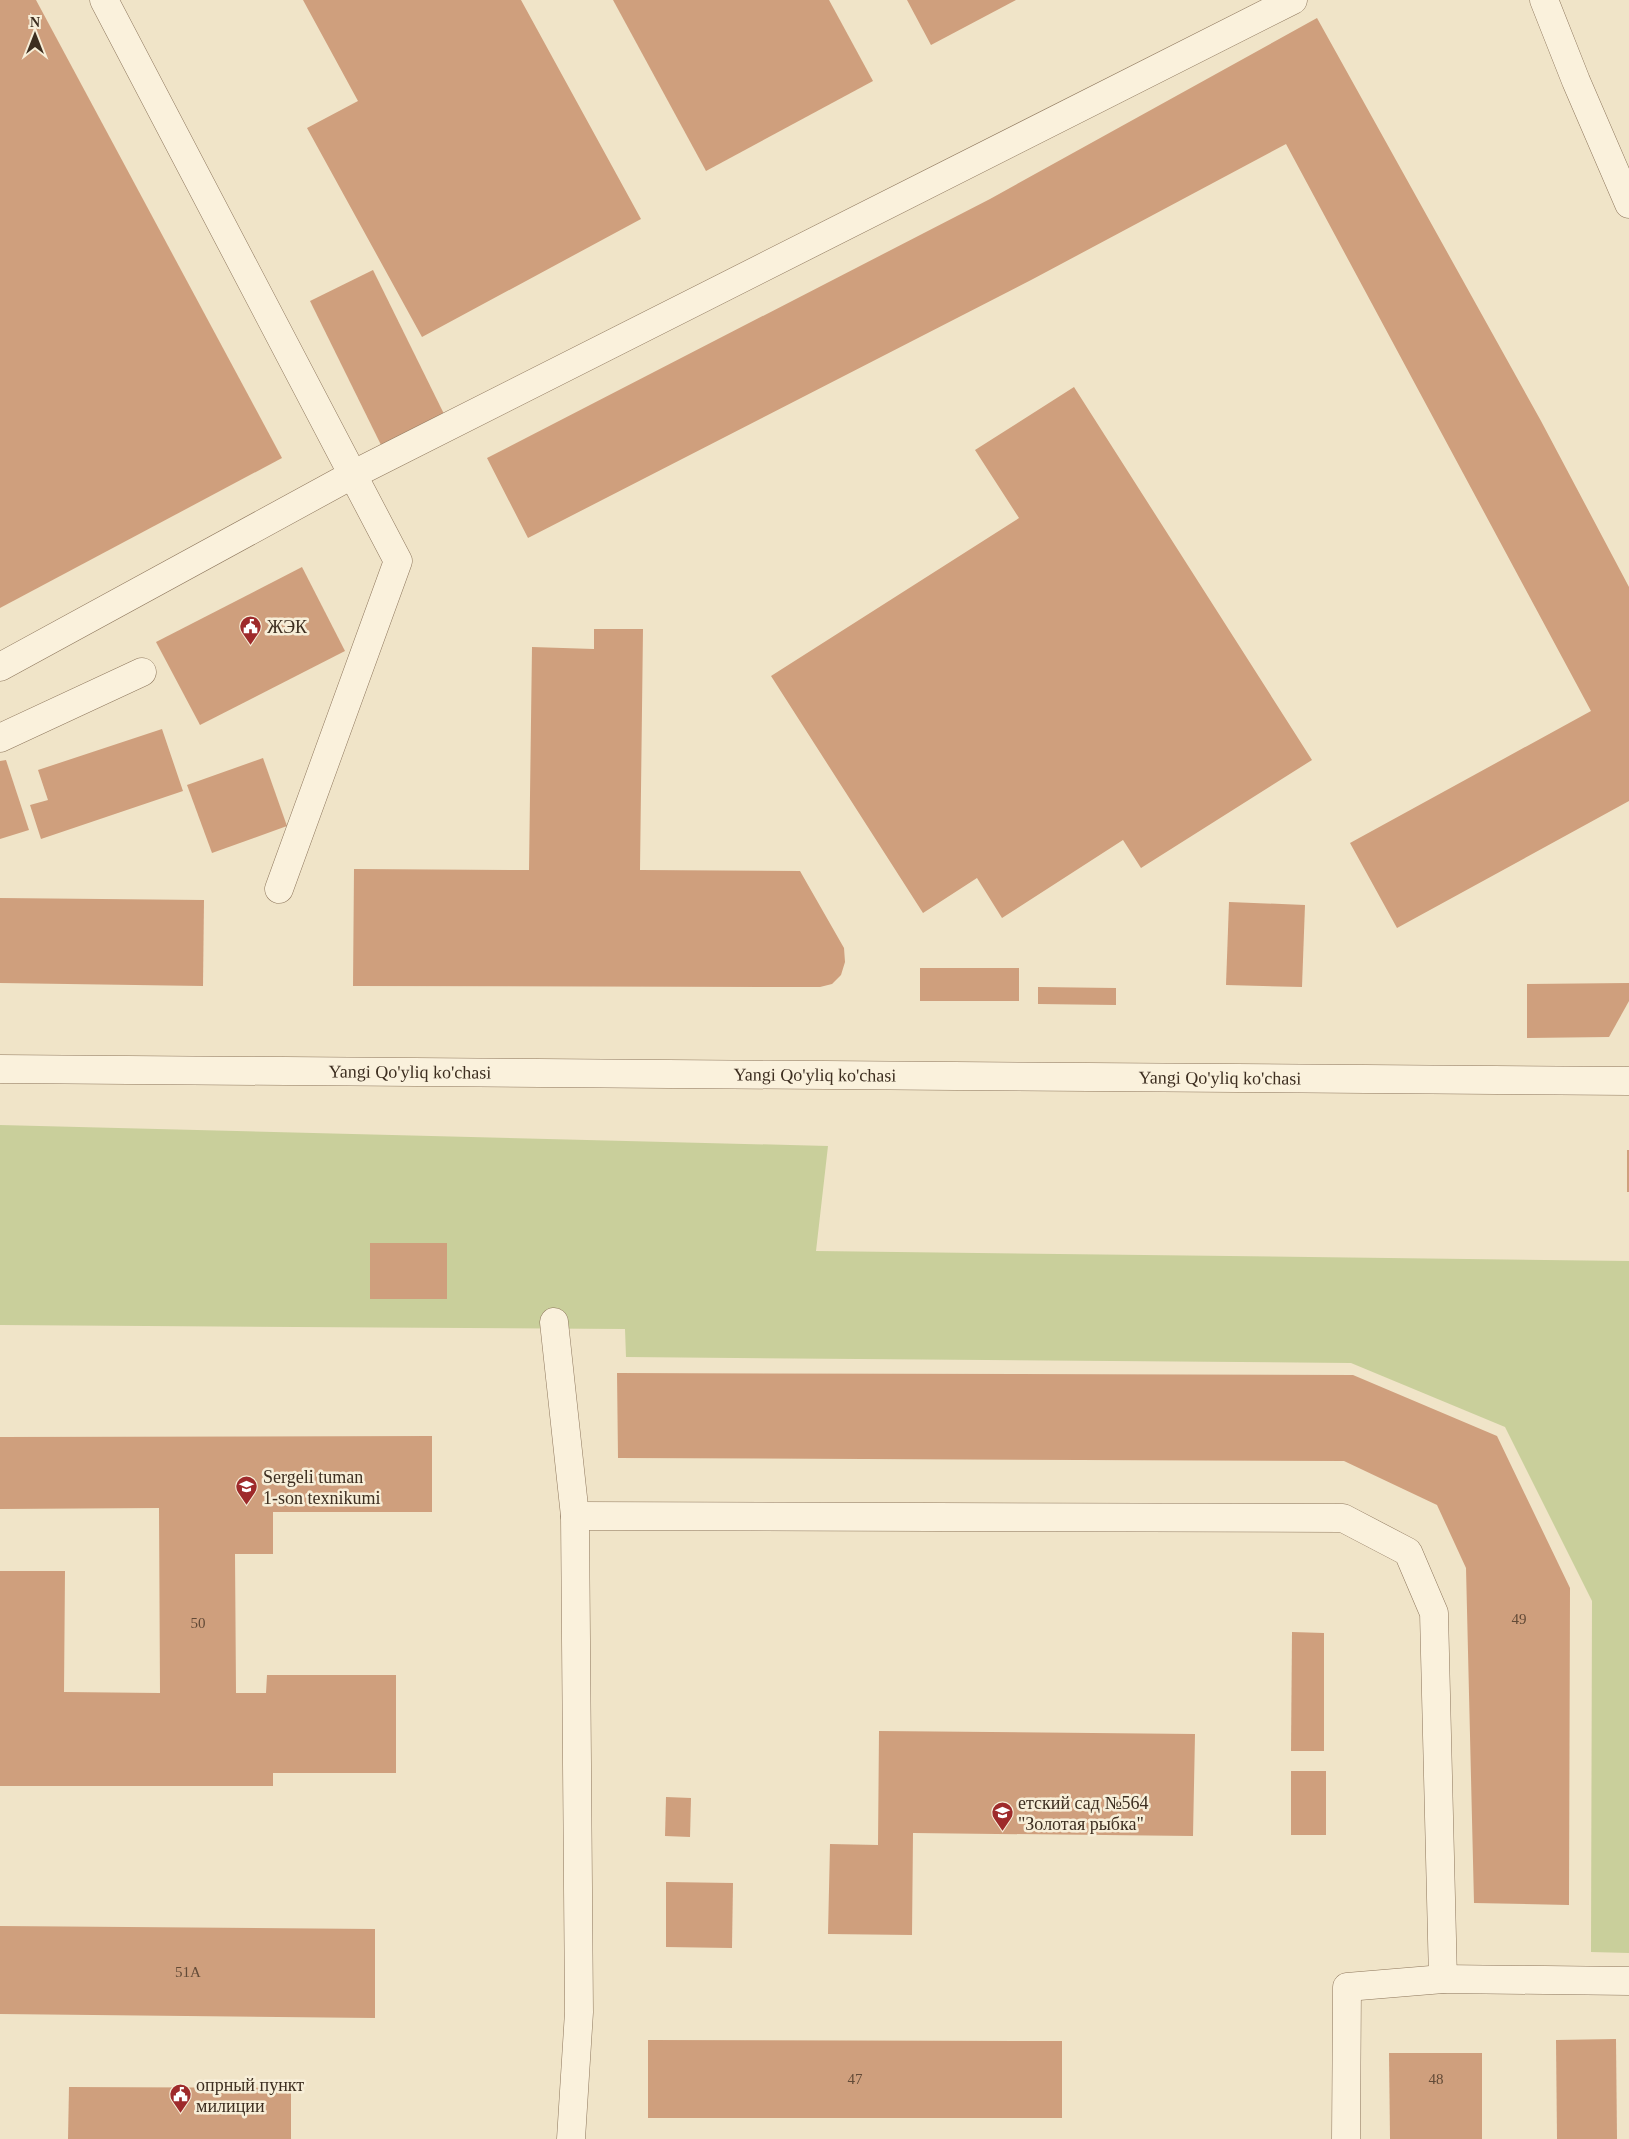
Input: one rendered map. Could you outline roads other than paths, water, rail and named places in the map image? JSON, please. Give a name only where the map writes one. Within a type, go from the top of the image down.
[{"type":"street","points":[[104,0],[398,561],[279,889]]},
{"type":"street","points":[[0,667],[352,475],[1293,0]]},
{"type":"street","points":[[1544,0],[1629,204]]},
{"type":"street","points":[[0,738],[142,672]]},
{"type":"street","name":"Yangi Qo'yliq ko'chasi","points":[[0,1069],[1629,1081]]},
{"type":"street","points":[[554,1322],[575,1516],[579,2012],[571,2139]]},
{"type":"street","points":[[575,1516],[1342,1518],[1408,1552],[1434,1613],[1443,1979]]},
{"type":"street","points":[[1346,2139],[1347,1987],[1443,1979],[1629,1981]]},
{"type":"place","name":"ЖЭК","points":[[251,646]]},
{"type":"place","name":"Sergeli tuman 1-son texnikumi","points":[[247,1506]]},
{"type":"place","name":"етский сад №564 \"Золотая рыбка\"","points":[[1002,1832]]},
{"type":"place","name":"опрный пункт милиции","points":[[180,2114]]}]
